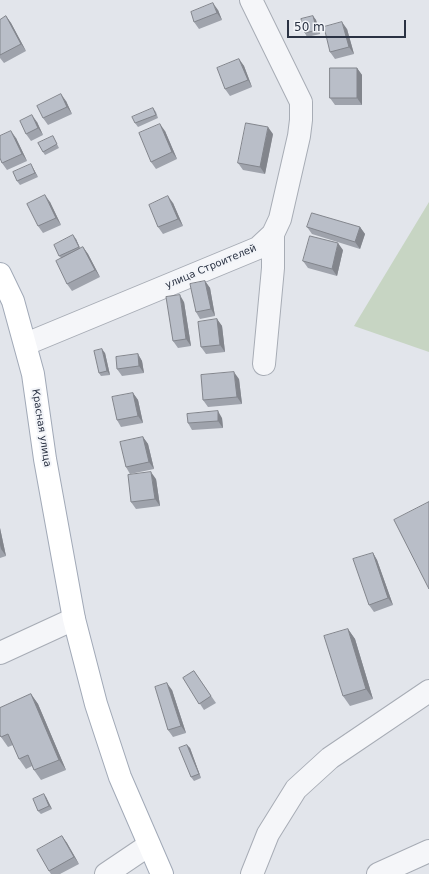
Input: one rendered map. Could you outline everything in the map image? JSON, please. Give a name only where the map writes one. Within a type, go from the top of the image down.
[{"type":"main road","name":"Красная улица","points":[[0,274],[14,302],[33,374],[45,459],[74,619],[96,704],[120,778],[162,874]]},
{"type":"street","name":"улица Строителей","points":[[26,344],[258,248],[273,234],[280,218],[299,136],[301,102],[251,0]]},
{"type":"street","points":[[264,364],[273,268],[273,234]]},
{"type":"street","points":[[0,653],[74,619]]},
{"type":"street","points":[[252,874],[268,834],[296,789],[330,758],[429,691]]},
{"type":"street","points":[[106,874],[149,845]]},
{"type":"street","points":[[378,874],[429,851]]},
{"type":"green space","points":[[429,202],[429,352],[354,326]]},
{"type":"building","points":[[213,3],[217,13],[194,22],[191,12]]},
{"type":"building","points":[[6,16],[21,44],[0,55],[0,20]]},
{"type":"building","points":[[313,16],[317,30],[305,33],[301,19]]},
{"type":"building","points":[[342,22],[349,47],[330,52],[324,27]]},
{"type":"building","points":[[239,59],[248,80],[225,89],[217,68]]},
{"type":"building","points":[[330,68],[357,68],[357,98],[330,98]]},
{"type":"building","points":[[61,94],[67,107],[43,118],[37,106]]},
{"type":"building","points":[[153,108],[156,115],[135,123],[132,117]]},
{"type":"building","points":[[32,115],[38,128],[26,134],[20,121]]},
{"type":"building","points":[[246,123],[268,127],[260,167],[238,163]]},
{"type":"building","points":[[160,124],[172,152],[151,162],[139,133]]},
{"type":"building","points":[[11,131],[22,154],[2,163],[0,158],[0,136]]},
{"type":"building","points":[[53,136],[57,144],[43,152],[38,143]]},
{"type":"building","points":[[31,164],[35,173],[17,181],[13,172]]},
{"type":"building","points":[[45,195],[56,218],[38,226],[27,204]]},
{"type":"building","points":[[168,196],[178,219],[158,227],[149,205]]},
{"type":"building","points":[[312,213],[360,227],[355,242],[307,227]]},
{"type":"building","points":[[73,235],[79,247],[59,256],[54,245]]},
{"type":"building","points":[[310,236],[338,243],[332,269],[303,261]]},
{"type":"building","points":[[83,247],[95,270],[67,284],[56,261]]},
{"type":"building","points":[[205,281],[211,309],[196,312],[190,284]]},
{"type":"building","points":[[180,295],[186,339],[173,341],[166,297]]},
{"type":"building","points":[[217,319],[220,345],[201,347],[198,322]]},
{"type":"building","points":[[102,349],[107,371],[99,373],[94,351]]},
{"type":"building","points":[[138,354],[139,366],[117,369],[116,357]]},
{"type":"building","points":[[234,372],[237,397],[203,400],[201,375]]},
{"type":"building","points":[[133,393],[138,416],[117,420],[112,397]]},
{"type":"building","points":[[218,411],[218,421],[188,423],[187,414]]},
{"type":"building","points":[[143,437],[149,462],[126,467],[120,442]]},
{"type":"building","points":[[151,472],[155,499],[131,502],[128,475]]},
{"type":"building","points":[[429,502],[429,589],[394,520]]},
{"type":"building","points":[[373,553],[388,598],[369,605],[353,559]]},
{"type":"building","points":[[348,629],[366,689],[343,696],[324,636]]},
{"type":"building","points":[[194,671],[211,696],[199,704],[183,678]]},
{"type":"building","points":[[167,683],[181,726],[168,730],[155,687]]},
{"type":"building","points":[[31,694],[59,760],[34,770],[28,755],[19,759],[8,734],[1,737],[0,735],[0,708]]},
{"type":"building","points":[[187,745],[199,774],[191,777],[179,748]]},
{"type":"building","points":[[44,794],[49,806],[38,811],[33,799]]},
{"type":"building","points":[[62,836],[74,857],[49,871],[37,850]]}]
